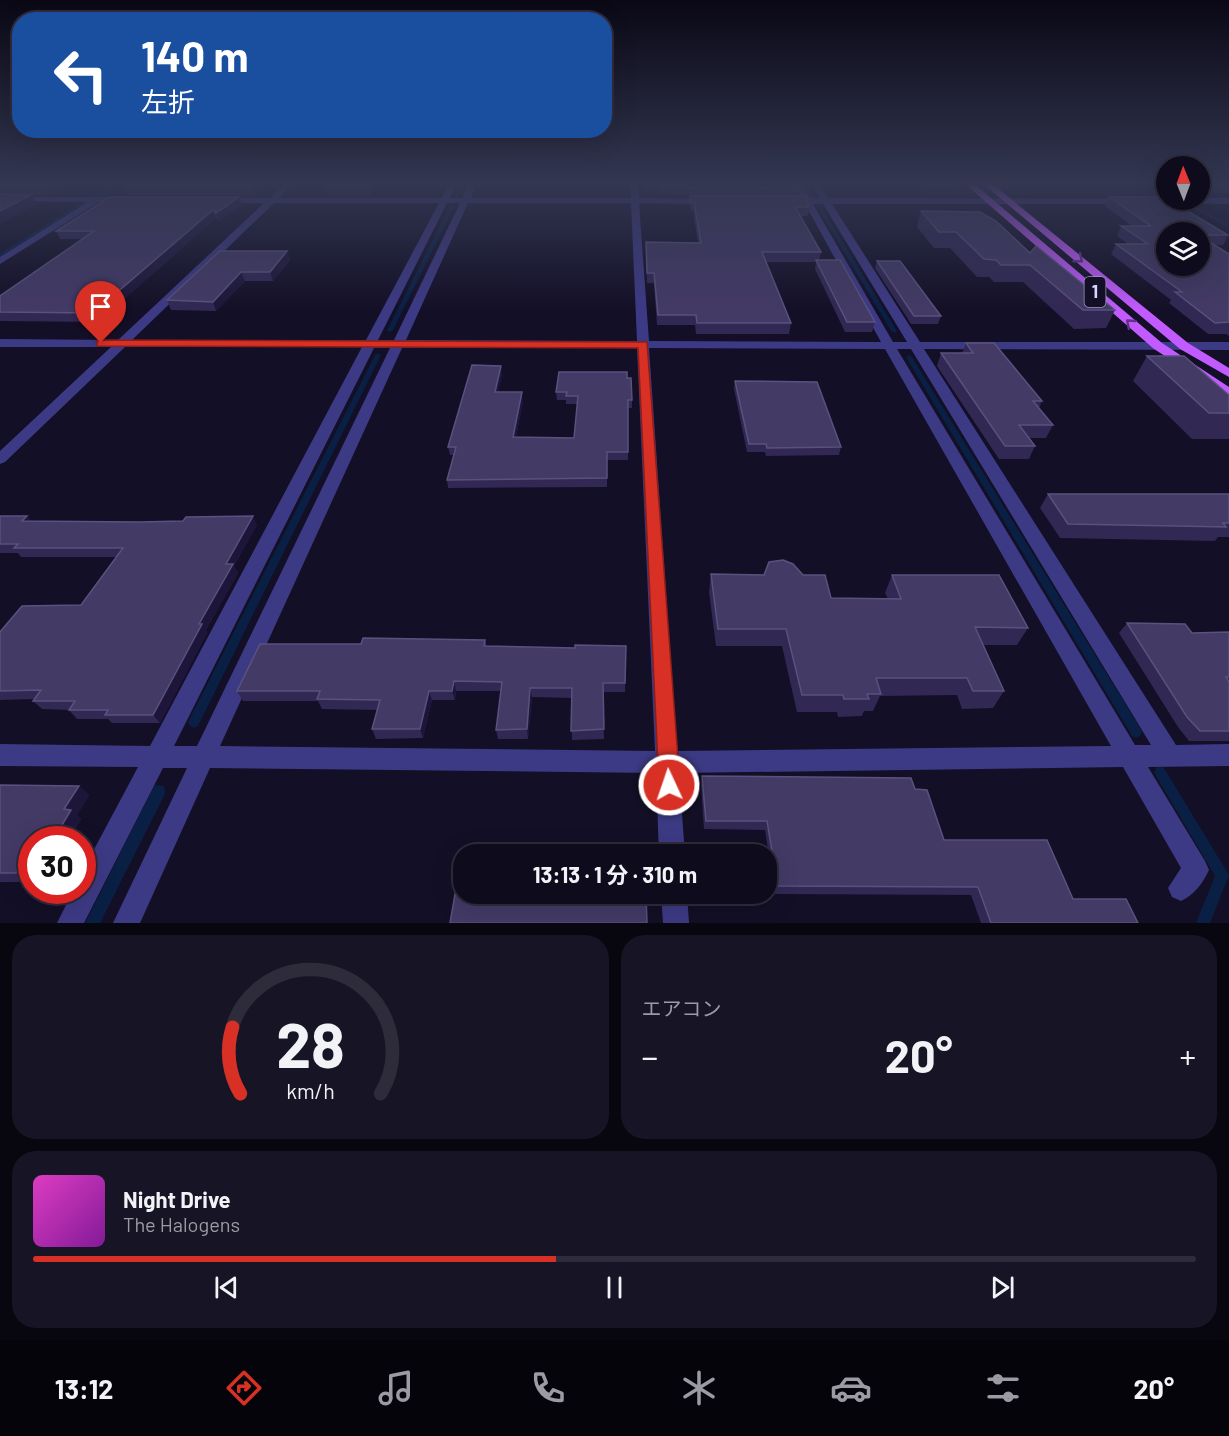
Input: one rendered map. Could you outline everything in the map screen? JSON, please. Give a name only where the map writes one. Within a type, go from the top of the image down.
[{"type":"main road","name":"1","points":[[1017,225],[1158,346],[1229,393]]},
{"type":"main road","name":"1","points":[[1036,225],[1184,346],[1229,373]]},
{"type":"street","points":[[0,249],[39,225]]},
{"type":"street","points":[[0,261],[57,225]]},
{"type":"street","points":[[0,459],[246,225]]},
{"type":"street","points":[[70,923],[431,225]]},
{"type":"street","points":[[126,923],[454,225]]},
{"type":"street","points":[[636,225],[672,844]]},
{"type":"street","points":[[822,225],[1196,870],[1181,888]]},
{"type":"street","points":[[841,225],[1170,755]]},
{"type":"street","points":[[0,343],[1229,346]]},
{"type":"street","points":[[0,755],[668,762],[1229,754]]},
{"type":"street","points":[[675,904],[676,923]]},
{"type":"building","points":[[65,225],[195,225],[93,313],[0,312],[0,296],[94,231],[56,231]]},
{"type":"building","points":[[698,225],[805,225],[821,252],[762,252],[791,323],[697,323],[696,315],[658,315],[654,273],[647,273],[646,242],[701,243]]},
{"type":"building","points":[[933,225],[1000,225],[1030,253],[1036,246],[1115,310],[1083,310],[1030,265],[1001,265],[996,260],[984,259],[956,232],[939,232]]},
{"type":"building","points":[[1156,225],[1156,273],[1116,244],[1148,244],[1121,226]]},
{"type":"building","points":[[1210,225],[1211,225],[1228,235],[1210,235]]},
{"type":"building","points":[[1210,242],[1229,254],[1229,322],[1215,323],[1175,292],[1182,292],[1160,276],[1210,276]]},
{"type":"building","points":[[220,251],[287,251],[270,272],[241,272],[213,302],[167,300]]},
{"type":"building","points":[[816,260],[840,260],[875,322],[847,322]]},
{"type":"building","points":[[877,261],[900,261],[941,316],[914,316]]},
{"type":"building","points":[[966,343],[994,343],[1042,401],[1033,401],[1053,425],[1019,425],[1035,446],[1005,446],[941,353],[973,353]]},
{"type":"building","points":[[1147,356],[1184,356],[1229,395],[1229,413],[1209,413]]},
{"type":"building","points":[[472,365],[501,366],[495,392],[522,392],[513,437],[574,438],[578,396],[566,396],[567,392],[556,392],[559,372],[627,372],[627,378],[631,378],[632,400],[628,400],[628,452],[607,452],[607,478],[447,480],[456,447],[448,447]]},
{"type":"building","points":[[735,381],[817,382],[841,447],[767,448],[766,444],[749,444]]},
{"type":"building","points":[[1048,494],[1229,494],[1229,523],[1223,523],[1226,527],[1068,524]]},
{"type":"building","points":[[0,516],[27,516],[22,521],[139,522],[183,521],[186,517],[253,516],[226,564],[233,564],[199,624],[202,624],[153,715],[105,715],[108,710],[69,710],[75,701],[33,701],[41,690],[0,691],[0,632],[22,606],[81,605],[123,548],[14,548],[18,544],[0,544]]},
{"type":"building","points":[[783,560],[793,564],[803,575],[825,575],[831,598],[901,599],[892,575],[999,575],[1028,628],[975,627],[1004,691],[973,691],[967,678],[876,678],[881,694],[867,694],[869,699],[844,699],[843,695],[802,695],[786,629],[718,629],[711,574],[764,575],[769,562]]},
{"type":"building","points":[[1127,623],[1185,624],[1192,633],[1229,632],[1229,677],[1226,677],[1229,682],[1229,731],[1200,731],[1187,717]]},
{"type":"building","points":[[363,638],[485,640],[484,646],[575,648],[575,645],[626,646],[625,683],[603,683],[604,729],[571,731],[572,688],[530,688],[527,729],[496,730],[502,682],[454,681],[452,691],[429,691],[420,729],[372,729],[380,700],[317,699],[320,691],[237,691],[260,644],[361,644]]},
{"type":"building","points":[[702,776],[911,778],[915,789],[927,790],[944,840],[1047,840],[1073,899],[1126,899],[1138,923],[991,923],[978,887],[778,886],[777,844],[771,844],[767,821],[706,821]]},
{"type":"building","points":[[0,785],[79,786],[64,809],[71,810],[61,826],[18,826],[18,869],[16,873],[0,873]]},
{"type":"building","points":[[453,904],[646,904],[647,923],[450,923]]},
{"type":"waterway","points":[[0,255],[49,225]]},
{"type":"waterway","points":[[390,330],[443,225]]},
{"type":"waterway","points":[[830,225],[894,331]]},
{"type":"waterway","points":[[194,722],[378,355]]},
{"type":"waterway","points":[[909,357],[1136,732]]},
{"type":"waterway","points":[[1160,772],[1222,875],[1203,923]]},
{"type":"waterway","points":[[92,923],[159,791]]},
{"type":"route","points":[[101,343],[643,345],[669,785]]}]
